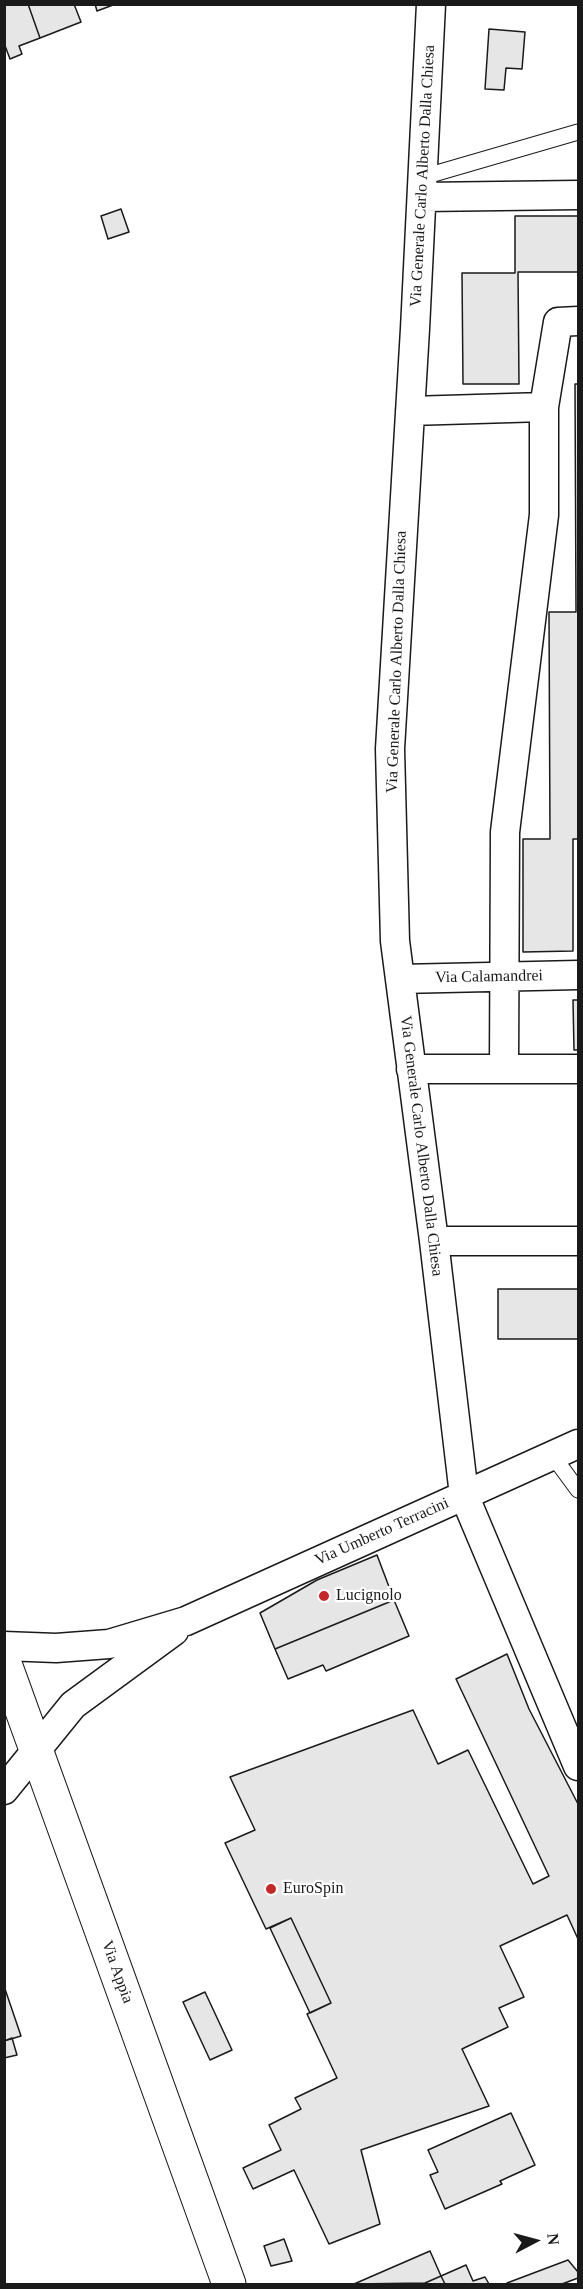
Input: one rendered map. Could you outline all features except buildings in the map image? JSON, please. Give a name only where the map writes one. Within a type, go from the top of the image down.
[{"type":"main road","name":"Via Appia","points":[[4,1661],[229,2284]]},
{"type":"street","name":"Via Generale Carlo Alberto Dalla Chiesa","points":[[430,4],[410,411],[390,749],[395,941],[464,1495],[579,1766]]},
{"type":"street","points":[[422,187],[579,195]]},
{"type":"street","points":[[504,1068],[506,832],[544,515],[544,407],[558,322],[579,321]]},
{"type":"street","points":[[410,411],[544,407]]},
{"type":"street","name":"Via Calamandrei","points":[[400,979],[579,975]]},
{"type":"street","points":[[411,1069],[579,1068]]},
{"type":"street","points":[[434,1241],[579,1241]]},
{"type":"street","name":"Via Umberto Terracini","points":[[186,1621],[579,1444]]},
{"type":"street","points":[[4,1646],[56,1648],[108,1644],[186,1621]]},
{"type":"street","points":[[4,1790],[73,1705],[186,1621]]},
{"type":"lane","points":[[422,187],[579,132]]},
{"type":"lane","points":[[553,1456],[579,1490]]},
{"type":"place","name":"Lucignolo","points":[[324,1596]]},
{"type":"place","name":"EuroSpin","points":[[271,1889]]}]
